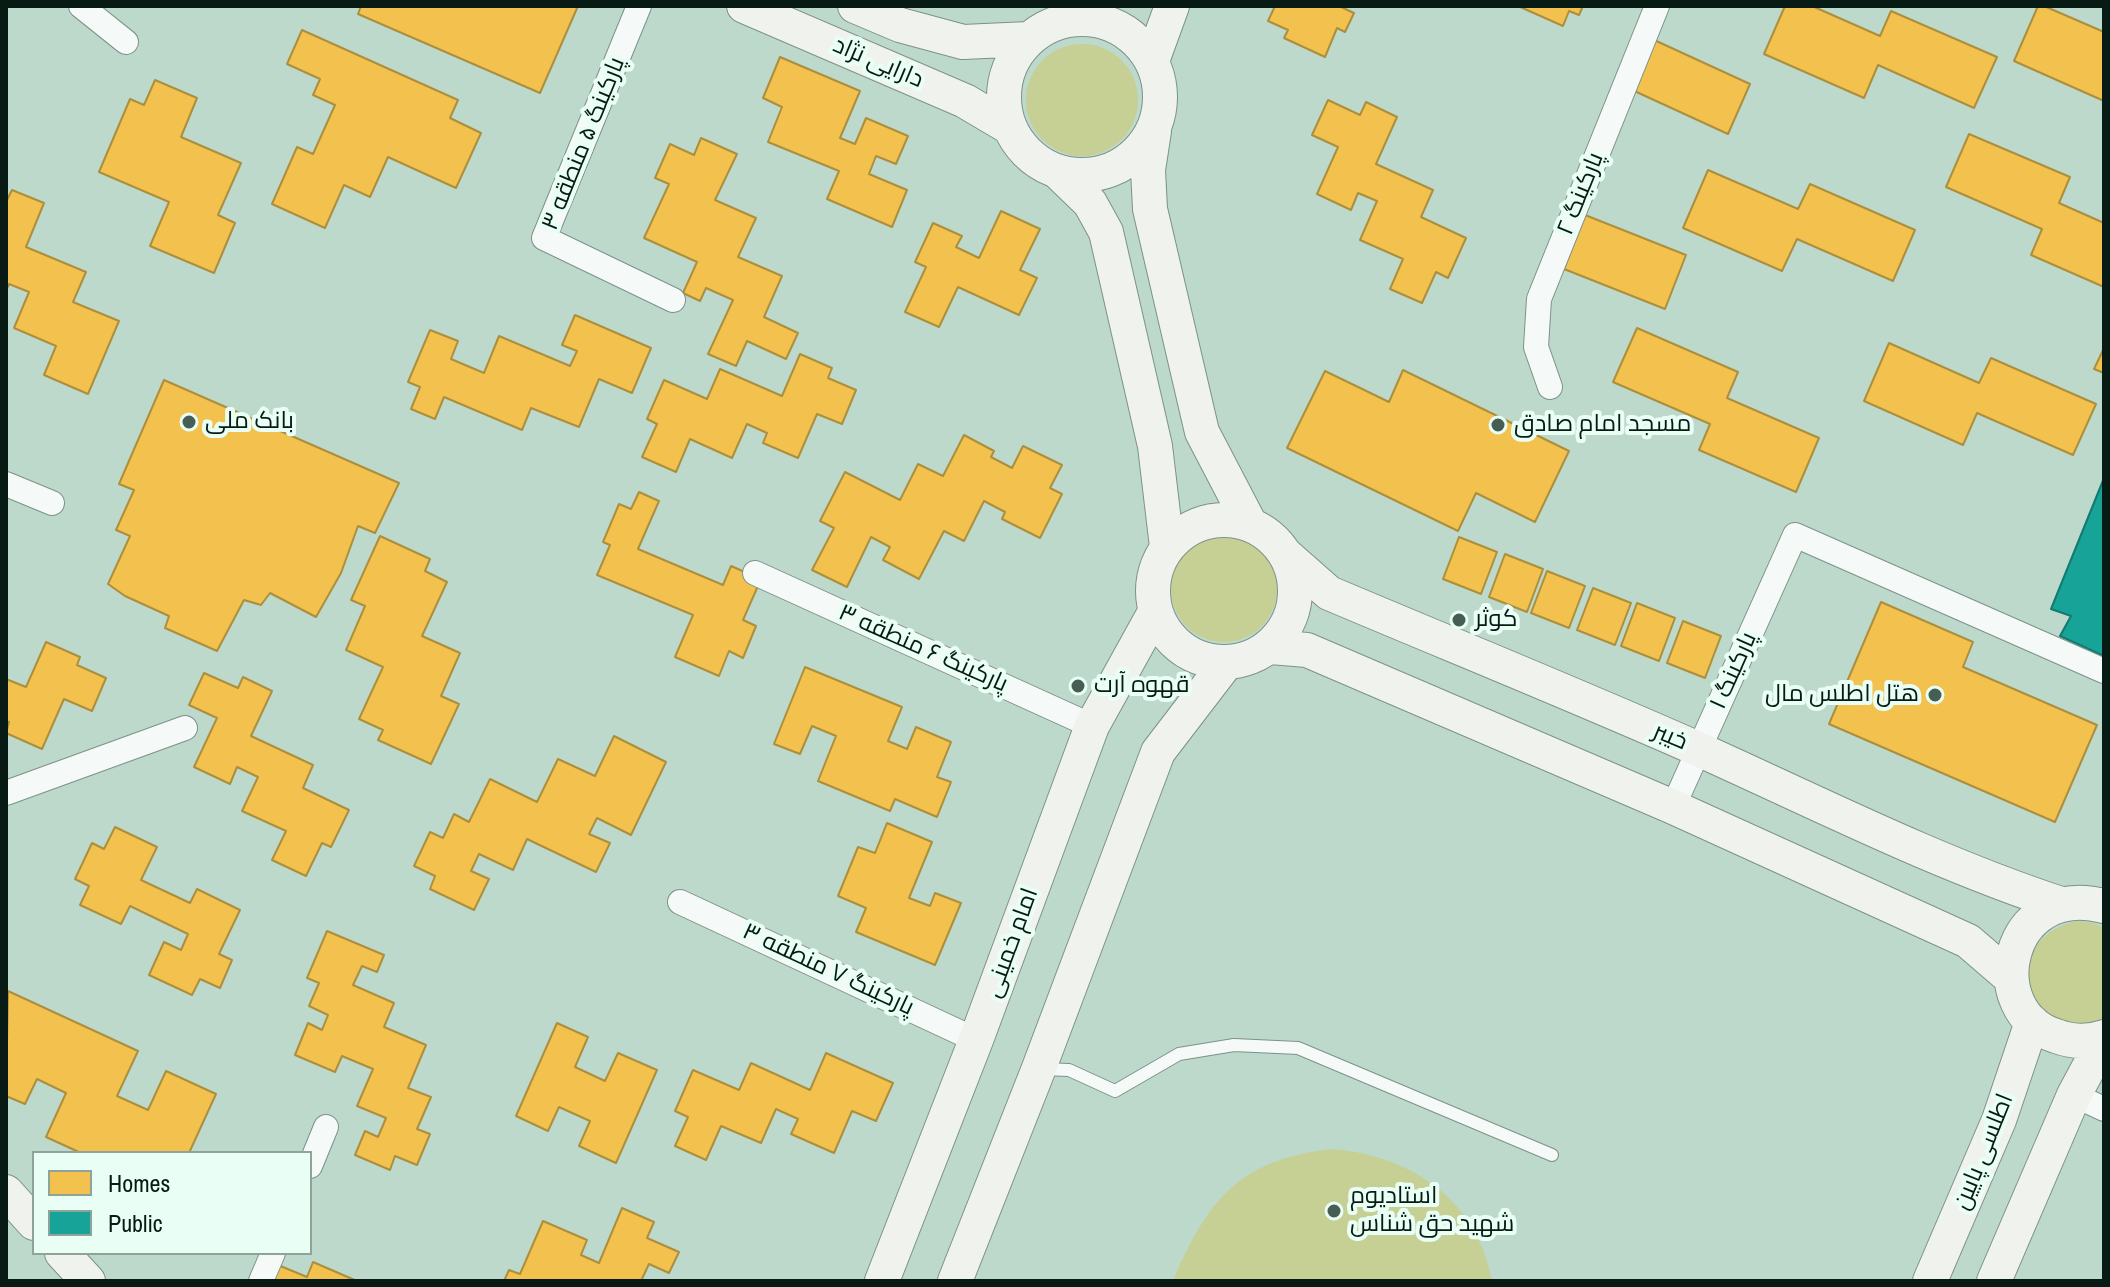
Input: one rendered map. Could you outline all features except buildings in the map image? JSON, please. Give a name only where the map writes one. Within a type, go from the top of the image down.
[{"type":"street","points":[[81,6],[126,42]]},
{"type":"street","name":"پارکینگ ۵ منطقه ۳","points":[[639,6],[544,238],[673,300]]},
{"type":"street","name":"دارایی نژاد","points":[[744,6],[965,101],[1009,127]]},
{"type":"street","name":"دارایی نژاد","points":[[855,6],[900,25],[963,42],[1029,39]]},
{"type":"street","points":[[1152,61],[1172,6]]},
{"type":"street","name":"پارکینگ ۲","points":[[1550,387],[1536,347],[1539,299],[1657,6]]},
{"type":"street","points":[[1167,547],[1155,446],[1106,232],[1090,203],[1058,172],[1038,161],[1021,146],[1009,127],[1004,108],[1008,70],[1017,53],[1043,28],[1084,12],[1121,28],[1139,42],[1152,61],[1160,83],[1160,107],[1148,170],[1150,209],[1202,432],[1250,524]]},
{"type":"street","points":[[1058,172],[1080,175],[1114,168],[1142,149],[1154,130]]},
{"type":"street","points":[[6,484],[52,503]]},
{"type":"street","points":[[1228,519],[1250,524],[1271,537],[1287,556],[1295,578],[1294,603],[1286,626],[1271,647],[1251,657],[1227,662],[1203,659],[1182,649],[1166,633],[1155,612],[1152,589],[1156,567],[1167,547],[1184,531],[1205,521],[1228,519]]},
{"type":"street","name":"پارکینگ ۱","points":[[1673,807],[1795,535],[2104,671]]},
{"type":"street","name":"خیبر","points":[[1287,556],[1329,593],[1699,749],[1773,785],[2002,885],[2061,904],[2086,902],[2104,906]]},
{"type":"street","name":"پارکینگ ۶ منطقه ۳","points":[[755,573],[1092,726]]},
{"type":"street","name":"امام خمینی","points":[[882,1281],[976,1040],[1092,726],[1155,612]]},
{"type":"street","points":[[1271,647],[1307,650],[1673,807],[1968,941],[2011,978]]},
{"type":"street","points":[[955,1281],[1158,752],[1227,662]]},
{"type":"street","points":[[6,793],[185,728]]},
{"type":"street","name":"پارکینگ ۷ منطقه ۳","points":[[680,902],[976,1040]]},
{"type":"street","points":[[2061,904],[2040,915],[2023,932],[2013,954],[2011,978],[2018,1002],[2032,1022],[2050,1035],[2071,1041],[2093,1041],[2104,1037]]},
{"type":"street","name":"اطلسی پایین","points":[[1930,1281],[1999,1120],[2032,1022]]},
{"type":"street","points":[[1994,1281],[2089,1102],[2089,1067],[2104,1047]]},
{"type":"street","points":[[312,1161],[326,1127]]},
{"type":"street","points":[[6,1192],[32,1221]]},
{"type":"street","points":[[64,1255],[88,1281]]},
{"type":"street","points":[[261,1281],[272,1255]]},
{"type":"lane","points":[[1039,1068],[1069,1070],[1115,1091],[1179,1054],[1234,1045],[1298,1048],[1552,1155]]},
{"type":"green space","points":[[1082,44],[1103,49],[1121,61],[1133,79],[1138,100],[1133,121],[1121,139],[1103,151],[1082,156],[1061,151],[1043,139],[1031,121],[1026,100],[1031,79],[1043,61],[1061,49]]},
{"type":"green space","points":[[1224,536],[1244,540],[1261,552],[1273,569],[1277,589],[1273,609],[1261,626],[1244,638],[1224,642],[1204,638],[1187,626],[1175,609],[1171,589],[1175,569],[1187,552],[1204,540]]},
{"type":"green space","points":[[2077,921],[2104,928],[2104,1018],[2079,1024],[2058,1020],[2042,1007],[2032,989],[2029,969],[2035,949],[2050,932]]},
{"type":"green space","name":"استادیوم شهید حق شناس","points":[[1333,1149],[1389,1161],[1414,1172],[1436,1187],[1456,1205],[1472,1227],[1484,1252],[1492,1281],[1173,1281],[1200,1227],[1231,1188],[1274,1162]]},
{"type":"place","name":"بانک ملی","points":[[189,422]]},
{"type":"place","name":"مسجد امام صادق","points":[[1498,425]]},
{"type":"place","name":"کوثر","points":[[1459,620]]},
{"type":"place","name":"قهوه آرت","points":[[1078,686]]},
{"type":"place","name":"هتل اطلس مال","points":[[1935,695]]},
{"type":"place","name":"استادیوم شهید حق شناس","points":[[1334,1211]]}]
